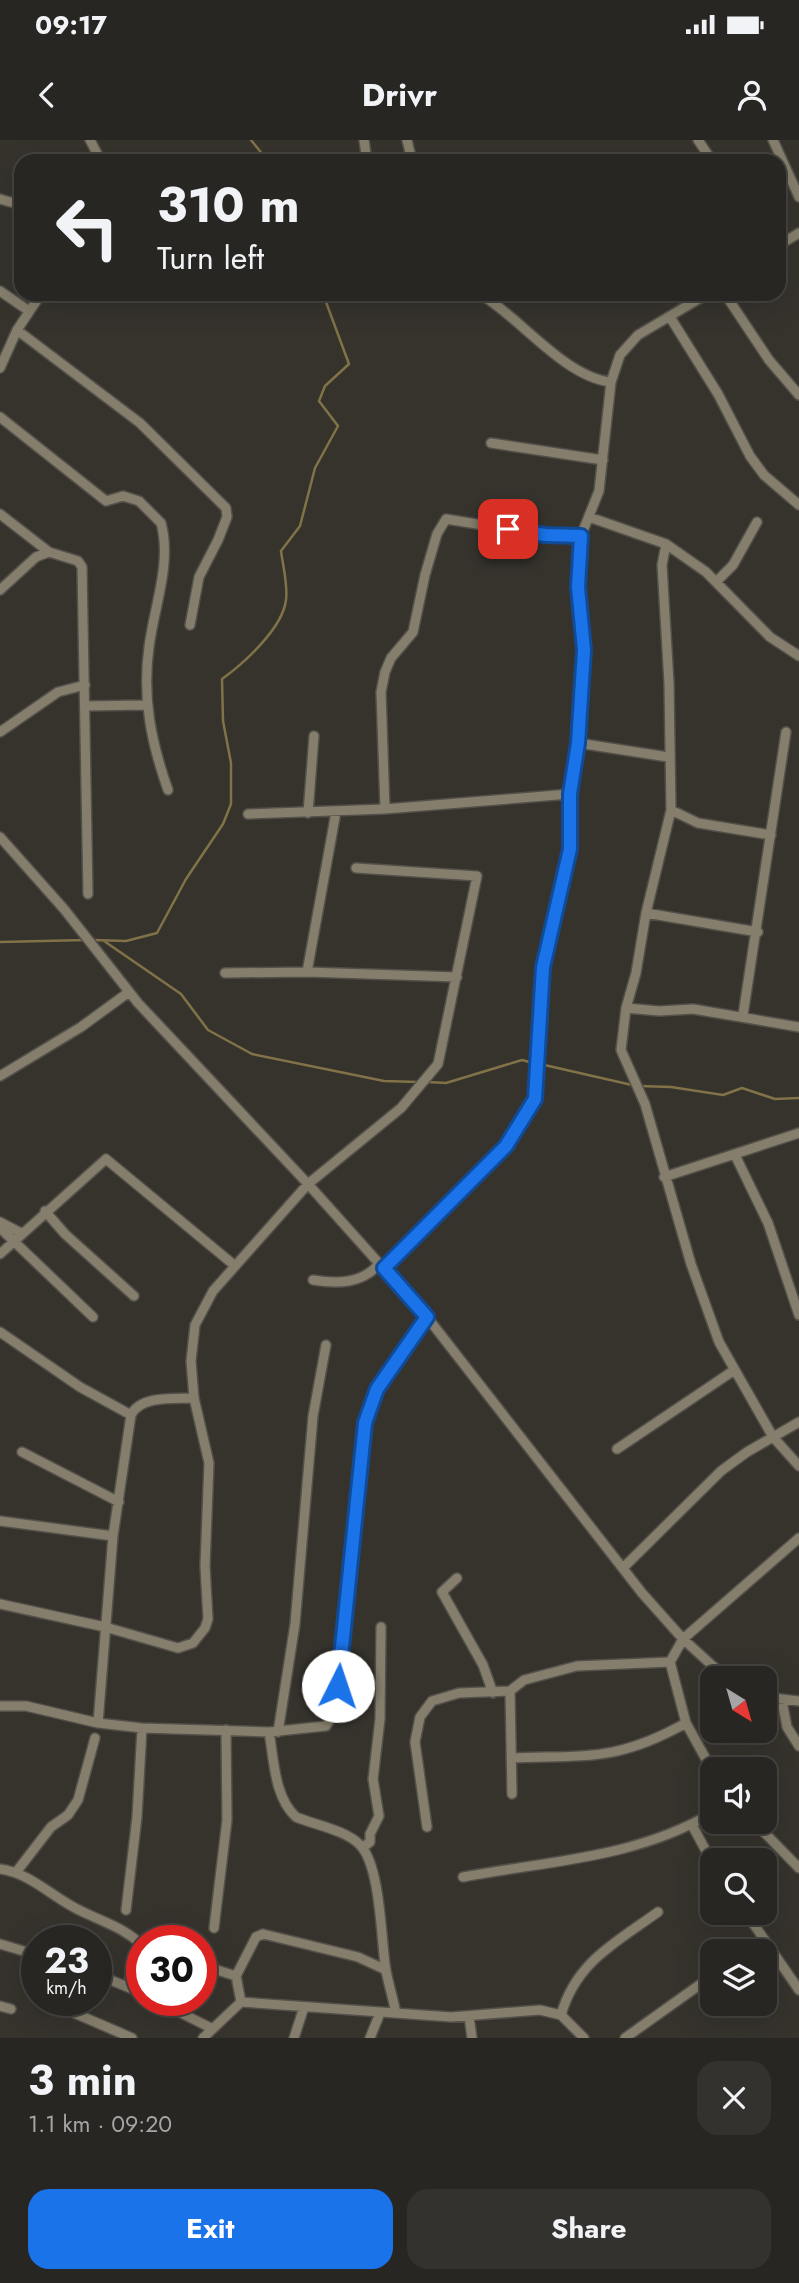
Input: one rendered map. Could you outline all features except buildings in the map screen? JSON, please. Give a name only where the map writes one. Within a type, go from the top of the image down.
[{"type":"street","points":[[786,168],[799,197]]},
{"type":"street","points":[[14,301],[29,311]]},
{"type":"street","points":[[0,368],[17,330],[36,301]]},
{"type":"street","points":[[489,301],[565,359],[602,381],[611,382]]},
{"type":"street","points":[[313,1280],[347,1282],[382,1266],[506,1146],[535,1099],[543,967],[570,849],[570,794],[578,743],[584,650],[578,587],[581,536],[599,491],[611,382],[621,355],[638,335],[693,301]]},
{"type":"street","points":[[730,301],[769,360],[799,395]]},
{"type":"street","points":[[670,317],[723,403],[750,456],[764,475],[799,505]]},
{"type":"street","points":[[17,330],[140,423],[226,508],[227,517],[223,529],[199,577],[190,625]]},
{"type":"street","points":[[0,417],[106,501],[123,496],[139,501],[161,523],[163,569],[149,647],[145,705],[158,763],[168,790]]},
{"type":"street","points":[[491,443],[603,460]]},
{"type":"street","points":[[0,514],[50,552],[78,561],[82,567],[88,894]]},
{"type":"street","points":[[589,517],[666,544],[716,582],[770,637],[799,656]]},
{"type":"street","points":[[385,809],[381,692],[385,672],[391,658],[413,632],[425,575],[437,534],[446,519],[545,535],[581,536]]},
{"type":"street","points":[[716,582],[733,565],[757,523]]},
{"type":"street","points":[[666,544],[662,565],[669,683],[668,757],[671,810],[626,1008],[621,1049],[645,1104],[664,1177],[702,1297],[733,1371],[773,1437],[799,1466]]},
{"type":"street","points":[[0,590],[36,557],[50,552]]},
{"type":"street","points":[[0,732],[58,692],[86,685]]},
{"type":"street","points":[[86,706],[145,705]]},
{"type":"street","points":[[743,1015],[758,932],[786,733]]},
{"type":"street","points":[[308,813],[314,736]]},
{"type":"street","points":[[578,743],[668,757]]},
{"type":"street","points":[[248,814],[385,809],[570,794]]},
{"type":"street","points":[[671,810],[698,823],[771,835]]},
{"type":"street","points":[[307,972],[336,812]]},
{"type":"street","points":[[0,837],[64,909],[129,992],[308,1184],[427,1317],[623,1568],[682,1639],[712,1666]]},
{"type":"street","points":[[0,1604],[105,1627],[178,1648],[193,1643],[205,1628],[208,1619],[205,1566],[209,1463],[194,1398],[191,1361],[195,1325],[214,1291],[234,1265],[308,1184],[401,1108],[423,1086],[438,1064],[477,876],[356,868]]},
{"type":"street","points":[[646,913],[758,932]]},
{"type":"street","points":[[225,973],[307,972],[457,977]]},
{"type":"street","points":[[0,1076],[81,1027],[129,992]]},
{"type":"street","points":[[626,1008],[659,1011],[693,1009],[743,1015],[779,1026],[799,1027]]},
{"type":"street","points":[[664,1177],[799,1133]]},
{"type":"street","points":[[735,1155],[768,1223],[799,1315]]},
{"type":"street","points":[[0,1254],[103,1160],[109,1160],[145,1194],[234,1265]]},
{"type":"street","points":[[45,1211],[65,1234],[134,1296]]},
{"type":"street","points":[[0,1222],[21,1233]]},
{"type":"street","points":[[0,1228],[93,1317]]},
{"type":"street","points":[[2,1704],[44,1710],[99,1723],[142,1728],[274,1732],[326,1726],[333,1719],[337,1708],[365,1423],[377,1389],[427,1317]]},
{"type":"street","points":[[0,1332],[80,1387],[131,1415]]},
{"type":"street","points":[[326,1345],[313,1416],[295,1624],[274,1732],[279,1786],[290,1812],[296,1817],[352,1839],[363,1847],[383,1925],[386,1970],[396,2014]]},
{"type":"street","points":[[617,1450],[733,1371]]},
{"type":"street","points":[[99,1723],[113,1536],[131,1415],[134,1409],[145,1403],[194,1398]]},
{"type":"street","points":[[623,1568],[721,1472],[799,1422]]},
{"type":"street","points":[[22,1452],[119,1503]]},
{"type":"street","points":[[0,1521],[113,1536]]},
{"type":"street","points":[[705,1757],[686,1723],[670,1662],[682,1639],[799,1538]]},
{"type":"street","points":[[457,1578],[442,1592],[483,1665],[493,1693]]},
{"type":"street","points":[[363,1847],[370,1842],[370,1834],[379,1816],[373,1779],[380,1719],[381,1627]]},
{"type":"street","points":[[427,1828],[415,1742],[424,1711],[432,1701],[445,1696],[510,1691],[524,1681],[577,1666],[670,1662]]},
{"type":"street","points":[[510,1691],[512,1794]]},
{"type":"street","points":[[777,1700],[799,1701]]},
{"type":"street","points":[[782,1701],[787,1727],[799,1746]]},
{"type":"street","points":[[511,1758],[606,1756],[643,1744],[686,1723]]},
{"type":"street","points":[[126,1910],[137,1816],[142,1728]]},
{"type":"street","points":[[214,1925],[227,1820],[226,1730]]},
{"type":"street","points":[[17,1871],[51,1827],[68,1815],[78,1800],[95,1738]]},
{"type":"street","points":[[463,1877],[578,1859],[640,1845],[700,1820]]},
{"type":"street","points":[[692,1825],[704,1848]]},
{"type":"street","points":[[766,1834],[799,1868]]},
{"type":"street","points":[[0,1869],[17,1871],[82,1912],[126,1932]]},
{"type":"street","points":[[561,2015],[566,1996],[583,1968],[658,1912]]},
{"type":"street","points":[[754,1925],[764,1939]]},
{"type":"street","points":[[241,2002],[236,1976],[256,1937],[267,1933],[358,1957],[386,1970]]},
{"type":"street","points":[[0,1944],[21,1950]]},
{"type":"street","points":[[777,1958],[799,1990]]},
{"type":"street","points":[[217,1970],[236,1976]]},
{"type":"street","points":[[625,2038],[700,1985]]},
{"type":"street","points":[[203,2038],[241,2002],[396,2014],[470,2016],[540,2010],[561,2015],[584,2038]]},
{"type":"street","points":[[0,2006],[11,2009]]},
{"type":"street","points":[[294,2038],[304,2007]]},
{"type":"street","points":[[370,2038],[380,2012]]},
{"type":"street","points":[[81,2016],[132,2038]]},
{"type":"street","points":[[187,2016],[211,2028]]},
{"type":"street","points":[[470,2016],[472,2038]]},
{"type":"waterway","points":[[251,140],[262,154]]},
{"type":"waterway","points":[[93,940],[126,941],[157,933],[186,879],[223,824],[231,804],[231,763],[223,721],[222,679],[261,644],[278,622],[286,600],[281,551],[300,526],[315,468],[338,426],[319,401],[325,386],[349,364],[326,301]]},
{"type":"waterway","points":[[0,942],[86,940]]},
{"type":"waterway","points":[[104,941],[181,994],[208,1030],[252,1054],[384,1081],[418,1082]]},
{"type":"waterway","points":[[428,1082],[446,1083],[522,1060],[533,1063]]},
{"type":"waterway","points":[[540,1064],[632,1085]]},
{"type":"waterway","points":[[639,1086],[671,1087],[723,1095],[742,1088],[775,1099],[799,1098]]},
{"type":"route","points":[[338,1686],[365,1423],[377,1389],[427,1317],[384,1268],[506,1146],[526,1118],[535,1099],[538,1079],[539,998],[543,967],[570,849],[570,794],[578,743],[584,650],[578,587],[581,536],[545,535],[508,529]]}]
